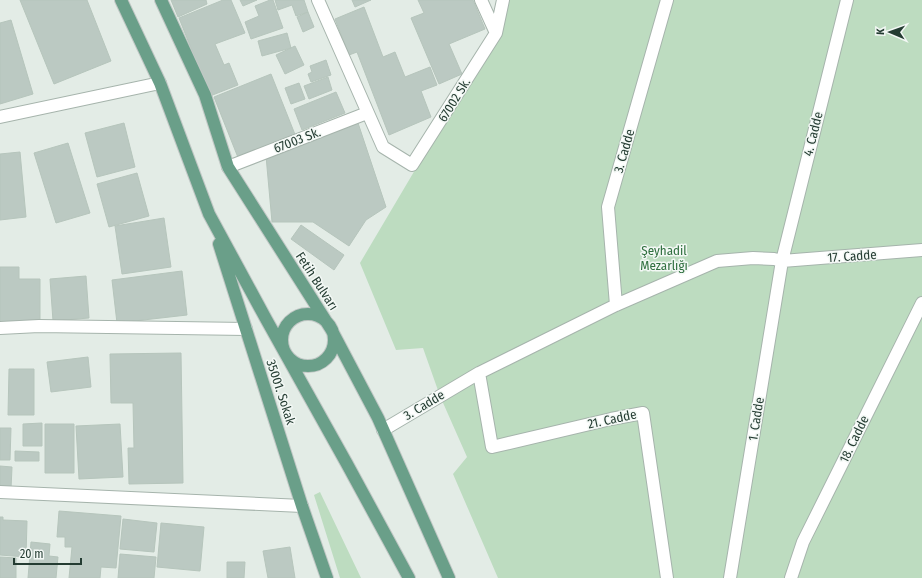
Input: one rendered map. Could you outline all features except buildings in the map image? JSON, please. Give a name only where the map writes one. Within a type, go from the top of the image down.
[{"type":"main road","points":[[121,0],[160,83],[209,214],[266,319],[284,349],[288,356],[294,362],[302,365],[318,363],[325,359],[333,345],[331,329],[326,321],[319,316],[310,314],[294,318],[285,328],[282,341],[284,349],[409,578]]},
{"type":"main road","name":"Fetih Bulvarı","points":[[161,0],[205,95],[228,167],[331,329],[383,430],[449,578]]},
{"type":"main road","name":"35001. Sokak","points":[[209,214],[302,506],[327,578]]},
{"type":"street","points":[[318,0],[367,113]]},
{"type":"street","points":[[481,0],[496,33]]},
{"type":"street","name":"67002 Sk.","points":[[367,113],[383,147],[412,166],[496,33],[503,0]]},
{"type":"street","name":"3. Cadde","points":[[616,305],[608,207],[667,0]]},
{"type":"street","name":"4. Cadde","points":[[778,260],[846,0]]},
{"type":"street","points":[[0,118],[160,83]]},
{"type":"street","name":"67003 Sk.","points":[[228,167],[367,113]]},
{"type":"street","name":"17. Cadde","points":[[778,260],[922,250]]},
{"type":"street","name":"3. Cadde","points":[[383,430],[479,373],[616,305],[717,261],[753,258],[778,260]]},
{"type":"street","name":"1. Cadde","points":[[730,578],[778,260]]},
{"type":"street","name":"18. Cadde","points":[[791,578],[803,542],[922,303]]},
{"type":"street","points":[[0,328],[39,326],[246,329]]},
{"type":"street","name":"21. Cadde","points":[[479,373],[492,448],[611,419],[643,413],[667,578]]},
{"type":"street","points":[[0,492],[302,506]]},
{"type":"green space","name":"Şeyhadil Mezarlığı","points":[[506,0],[922,0],[922,578],[498,578],[453,474],[467,457],[440,396],[423,348],[396,350],[360,263],[496,33]]},
{"type":"green space","points":[[320,492],[361,578],[340,578],[314,495]]}]
